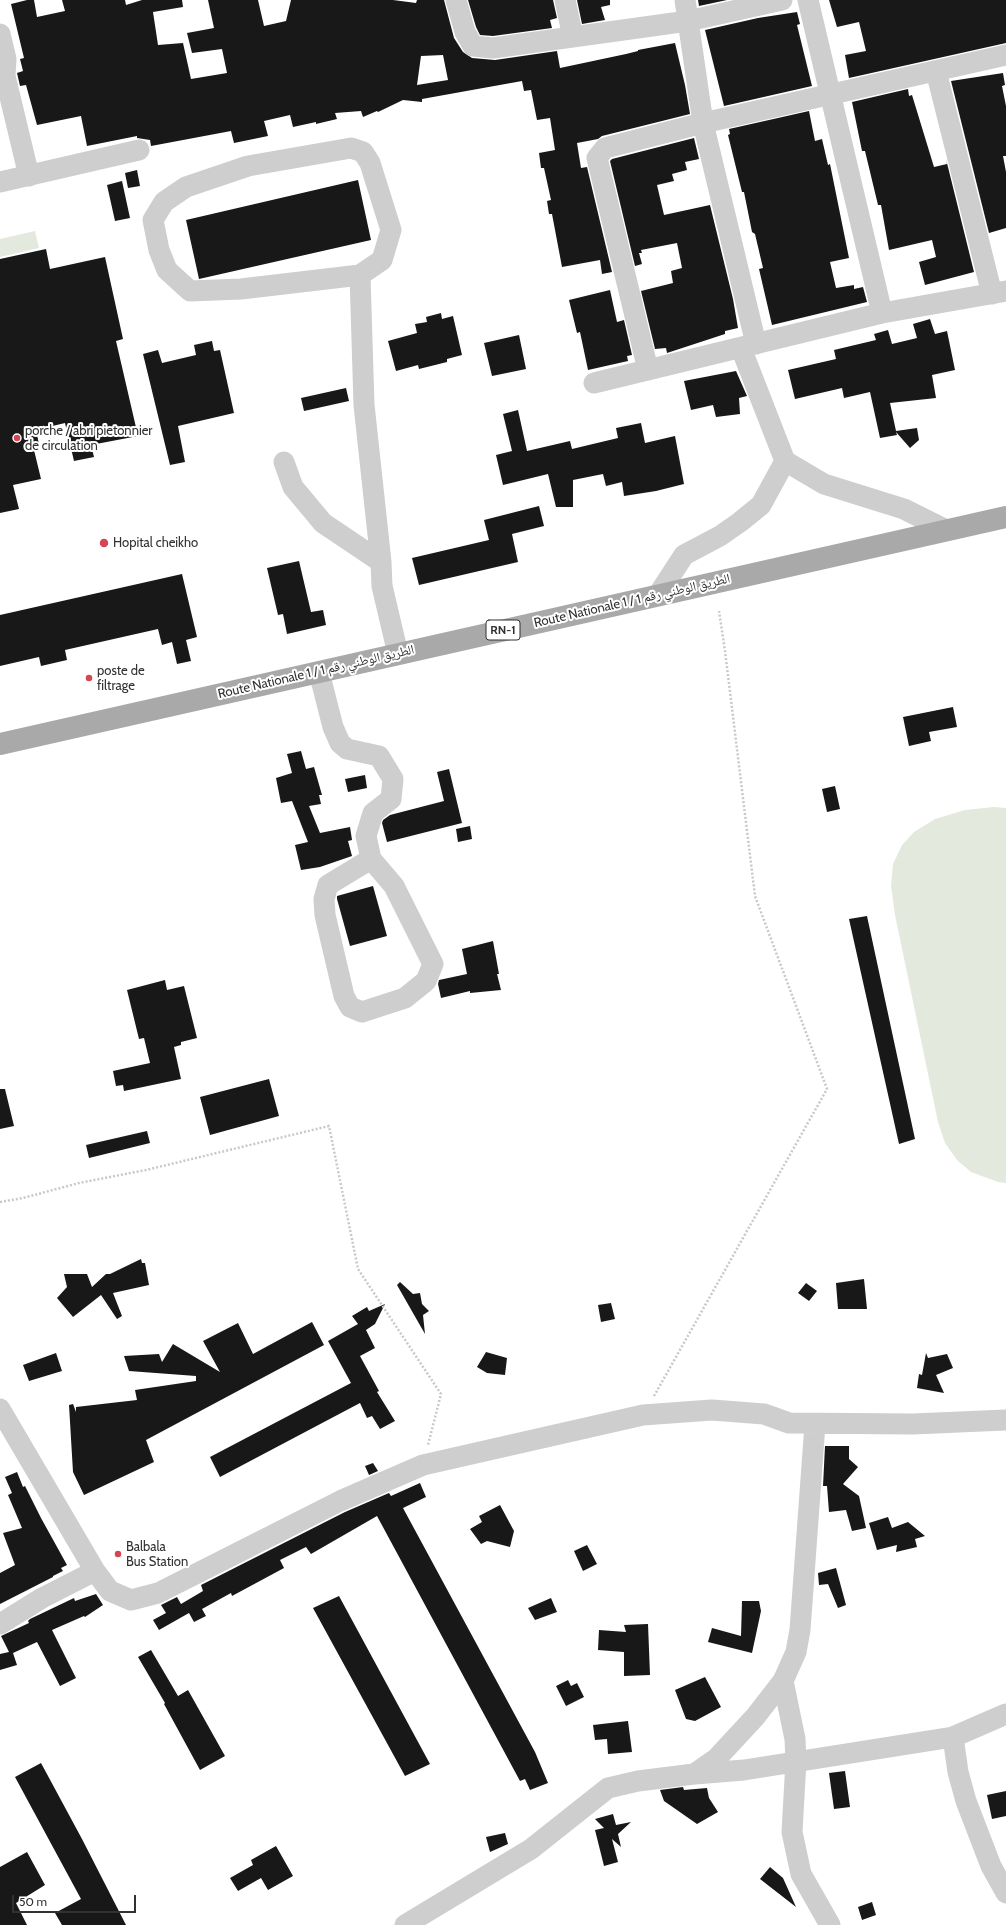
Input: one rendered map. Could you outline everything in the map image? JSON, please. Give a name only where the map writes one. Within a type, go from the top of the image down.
[{"type":"main road","name":"Route Nationale 1 / الطريق الوطني رقم 1","points":[[0,744],[1006,517]]},
{"type":"street","points":[[456,0],[465,32],[472,46],[493,48],[688,21],[782,0]]},
{"type":"street","points":[[565,0],[573,37]]},
{"type":"street","points":[[685,0],[704,123],[749,346],[785,461],[824,484],[904,509],[946,530]]},
{"type":"street","points":[[808,0],[882,313]]},
{"type":"street","points":[[0,34],[6,59],[2,76],[29,176]]},
{"type":"street","points":[[648,370],[597,158],[605,148],[704,123],[1006,55]]},
{"type":"street","points":[[594,383],[882,313],[999,293],[936,71]]},
{"type":"street","points":[[351,148],[362,152],[370,163],[391,230],[382,260],[360,275],[241,289],[190,291],[167,270],[159,250],[153,220],[164,202],[186,187],[248,166],[351,148]]},
{"type":"street","points":[[0,182],[139,150]]},
{"type":"street","points":[[360,275],[364,405],[381,562],[382,586],[398,654]]},
{"type":"street","points":[[658,595],[684,555],[720,536],[760,505],[785,461]]},
{"type":"street","points":[[284,462],[293,487],[323,523],[381,562]]},
{"type":"street","points":[[319,672],[333,727],[340,743],[348,749],[379,756],[392,780],[391,799],[373,813],[366,836],[371,859],[394,886],[433,964],[426,981],[404,998],[362,1012],[350,1007],[344,996],[325,915],[324,899],[328,885],[371,859]]},
{"type":"street","points":[[0,1409],[95,1571],[110,1590],[131,1600],[158,1593],[333,1505],[423,1465],[643,1415],[712,1410],[764,1414],[789,1423],[815,1424],[913,1424],[1006,1420]]},
{"type":"street","points":[[694,1774],[717,1758],[755,1717],[783,1681],[796,1652],[800,1630],[815,1424]]},
{"type":"street","points":[[0,1624],[42,1598],[95,1571]]},
{"type":"street","points":[[783,1681],[795,1739],[796,1761],[792,1832],[801,1874],[830,1925]]},
{"type":"street","points":[[405,1925],[531,1849],[608,1788],[638,1781],[744,1770],[953,1737],[1006,1714]]},
{"type":"street","points":[[953,1737],[958,1772],[968,1807],[991,1866],[1006,1893]]},
{"type":"path","points":[[643,1415],[827,1089],[755,896],[726,651],[719,611]]},
{"type":"path","points":[[0,1202],[23,1198],[79,1183],[146,1170],[328,1126],[358,1269],[441,1394],[423,1465]]},
{"type":"shaded area","points":[[35,231],[39,248],[0,257],[0,239]]},
{"type":"shaded area","points":[[994,807],[1006,808],[1006,1183],[998,1182],[971,1172],[957,1160],[945,1143],[938,1122],[895,915],[891,886],[893,864],[902,845],[914,832],[935,819],[965,810]]},
{"type":"building","points":[[34,0],[37,17],[65,11],[62,0],[125,0],[126,5],[142,0],[182,0],[183,7],[153,12],[158,45],[183,43],[191,79],[227,73],[222,49],[192,53],[187,33],[214,28],[208,0],[258,0],[264,26],[286,21],[291,0],[393,0],[416,3],[417,0],[444,0],[454,38],[463,52],[472,58],[495,60],[557,51],[560,68],[675,43],[690,114],[602,136],[598,139],[577,143],[581,168],[587,167],[612,272],[602,274],[600,260],[562,267],[552,214],[549,214],[547,201],[551,200],[544,168],[541,168],[539,153],[555,150],[550,118],[537,120],[531,90],[524,91],[522,81],[422,99],[422,102],[403,100],[378,112],[377,111],[363,117],[361,111],[335,113],[337,119],[316,124],[316,122],[293,127],[290,115],[264,121],[268,136],[234,143],[231,131],[151,146],[150,140],[137,138],[137,136],[87,146],[81,116],[37,125],[26,85],[20,86],[17,73],[23,71],[20,59],[24,58],[11,4]],"holes":[[[443,55],[448,80],[417,85],[421,56]]]},
{"type":"building","points":[[468,0],[553,0],[557,18],[550,20],[552,28],[493,36],[480,35]]},
{"type":"building","points":[[577,0],[610,0],[610,5],[601,7],[605,20],[582,24]]},
{"type":"building","points":[[698,0],[727,0],[699,6]]},
{"type":"building","points":[[829,0],[1006,0],[1006,43],[849,78],[845,55],[866,51],[859,22],[837,27]]},
{"type":"building","points":[[797,12],[800,24],[797,25],[812,86],[724,106],[705,30],[758,18]]},
{"type":"building","points":[[1003,73],[1005,85],[1002,86],[1006,106],[1006,156],[1003,156],[1006,172],[1006,228],[989,233],[951,81]]},
{"type":"building","points":[[908,89],[909,96],[912,95],[934,167],[947,164],[946,159],[974,272],[925,285],[919,262],[936,257],[932,240],[889,250],[881,205],[878,205],[865,151],[862,151],[852,102]]},
{"type":"building","points":[[809,111],[815,141],[822,139],[828,165],[830,164],[849,258],[830,262],[836,288],[854,285],[854,289],[863,287],[867,302],[772,325],[759,269],[763,268],[755,234],[752,232],[744,192],[742,192],[728,135],[730,134],[729,129]]},
{"type":"building","points":[[694,138],[699,159],[685,162],[687,170],[672,174],[674,181],[657,185],[664,215],[710,205],[733,299],[738,328],[725,331],[725,334],[667,353],[666,348],[655,349],[641,291],[673,283],[671,271],[682,268],[677,243],[641,250],[642,253],[639,253],[642,264],[635,266],[610,161],[612,159]]},
{"type":"building","points":[[137,170],[140,186],[128,188],[125,173]]},
{"type":"building","points":[[358,180],[371,240],[199,279],[186,220]]},
{"type":"building","points":[[122,181],[130,218],[115,221],[107,185]]},
{"type":"building","points":[[46,249],[50,269],[105,257],[123,339],[116,341],[138,436],[91,445],[94,457],[74,461],[65,423],[36,430],[40,449],[34,450],[41,479],[13,485],[19,509],[0,513],[0,259]]},
{"type":"building","points":[[610,290],[617,322],[624,320],[632,355],[627,356],[628,361],[588,370],[580,332],[577,333],[569,300]]},
{"type":"building","points":[[441,313],[442,319],[453,316],[462,355],[447,359],[447,362],[419,369],[418,365],[396,371],[388,341],[417,333],[415,324],[427,322],[426,317]]},
{"type":"building","points":[[930,319],[935,334],[947,331],[955,370],[932,375],[936,398],[890,403],[896,431],[917,428],[919,440],[910,448],[896,432],[897,435],[880,438],[870,392],[844,398],[842,388],[795,399],[788,370],[836,359],[834,350],[876,340],[874,334],[888,330],[892,344],[917,338],[913,324]]},
{"type":"building","points":[[519,335],[526,369],[492,376],[484,343]]},
{"type":"building","points":[[212,341],[214,351],[220,350],[234,413],[178,426],[185,462],[170,465],[143,354],[158,350],[162,363],[196,355],[194,345]]},
{"type":"building","points":[[736,371],[747,396],[739,398],[740,414],[716,417],[713,405],[691,410],[684,381]]},
{"type":"building","points":[[346,388],[349,401],[304,411],[301,398]]},
{"type":"building","points":[[518,410],[527,451],[570,441],[572,449],[618,438],[616,428],[641,423],[645,443],[675,436],[684,484],[656,491],[624,496],[622,482],[606,486],[603,474],[573,480],[573,507],[556,507],[548,474],[503,485],[496,455],[512,451],[503,414]]},
{"type":"building","points":[[539,506],[544,526],[512,534],[518,562],[419,585],[412,558],[489,540],[484,520]]},
{"type":"building","points":[[299,561],[311,612],[323,610],[326,625],[287,634],[283,614],[278,615],[267,568]]},
{"type":"building","points":[[182,574],[197,637],[186,640],[191,661],[177,664],[172,642],[162,645],[158,629],[65,650],[67,660],[41,666],[39,657],[0,666],[0,615]]},
{"type":"building","points":[[953,707],[957,727],[929,732],[931,741],[909,746],[903,717]]},
{"type":"building","points":[[301,751],[306,769],[314,767],[322,795],[319,795],[321,804],[309,806],[320,833],[350,827],[352,840],[348,841],[352,856],[320,867],[301,870],[295,845],[308,842],[292,801],[281,803],[276,778],[292,773],[287,754]]},
{"type":"building","points":[[449,769],[462,823],[387,842],[382,823],[383,820],[390,815],[444,801],[437,772]]},
{"type":"building","points":[[365,775],[367,788],[348,792],[345,779]]},
{"type":"building","points":[[835,786],[840,809],[827,812],[822,789]]},
{"type":"building","points":[[470,826],[472,839],[458,842],[456,829]]},
{"type":"building","points":[[373,886],[387,936],[350,946],[337,896]]},
{"type":"building","points":[[867,916],[915,1139],[899,1144],[849,919]]},
{"type":"building","points":[[493,941],[499,974],[497,974],[501,990],[470,993],[470,991],[441,998],[438,984],[439,980],[467,974],[462,949]]},
{"type":"building","points":[[165,980],[167,990],[184,986],[197,1038],[181,1042],[181,1045],[174,1047],[181,1079],[124,1091],[123,1085],[116,1086],[113,1071],[150,1063],[144,1038],[139,1039],[127,990]]},
{"type":"building","points":[[269,1079],[279,1116],[210,1135],[200,1097]]},
{"type":"building","points":[[0,1089],[5,1089],[14,1126],[0,1129]]},
{"type":"building","points":[[147,1131],[150,1143],[89,1158],[86,1145]]},
{"type":"building","points":[[141,1259],[142,1263],[145,1263],[149,1285],[113,1293],[122,1316],[117,1319],[101,1295],[73,1317],[57,1298],[67,1287],[64,1274],[87,1274],[92,1287],[106,1274],[110,1274]]},
{"type":"building","points":[[864,1279],[867,1309],[838,1309],[836,1283]]},
{"type":"building","points":[[400,1282],[413,1294],[420,1293],[422,1304],[429,1311],[423,1315],[425,1334],[397,1285]]},
{"type":"building","points":[[806,1283],[817,1291],[809,1301],[798,1293]]},
{"type":"building","points":[[611,1303],[615,1319],[601,1322],[598,1305]]},
{"type":"building","points":[[385,1304],[375,1324],[366,1330],[375,1348],[360,1356],[379,1391],[377,1392],[395,1421],[380,1429],[372,1416],[367,1418],[360,1403],[220,1477],[210,1457],[351,1383],[328,1341],[358,1324],[352,1316],[367,1307],[369,1311]]},
{"type":"building","points":[[312,1322],[324,1345],[146,1440],[154,1462],[84,1495],[73,1472],[69,1405],[73,1404],[76,1412],[76,1407],[137,1400],[135,1390],[196,1381],[196,1376],[129,1371],[124,1356],[159,1354],[162,1362],[173,1344],[220,1372],[203,1341],[238,1323],[253,1354]]},
{"type":"building","points":[[486,1352],[507,1358],[505,1375],[487,1373],[477,1367]]},
{"type":"building","points":[[56,1353],[62,1371],[29,1381],[23,1365]]},
{"type":"building","points":[[926,1353],[928,1358],[947,1354],[953,1368],[936,1375],[944,1393],[917,1388],[919,1374],[922,1375]]},
{"type":"building","points":[[825,1446],[849,1446],[849,1459],[858,1467],[843,1484],[859,1496],[866,1528],[852,1531],[846,1510],[829,1512],[827,1486],[823,1486]]},
{"type":"building","points":[[373,1463],[378,1471],[369,1475],[365,1466]]},
{"type":"building","points":[[17,1472],[23,1487],[25,1486],[67,1565],[61,1568],[63,1571],[53,1577],[0,1604],[0,1573],[15,1565],[3,1533],[22,1528],[8,1495],[12,1493],[5,1477]]},
{"type":"building","points":[[420,1483],[426,1497],[403,1508],[535,1752],[548,1783],[530,1790],[525,1779],[520,1781],[377,1516],[311,1554],[306,1547],[280,1560],[284,1568],[232,1596],[231,1593],[202,1609],[206,1616],[194,1622],[189,1613],[159,1630],[153,1620],[166,1613],[161,1605],[177,1597],[181,1604],[203,1591],[201,1585],[345,1512],[389,1493],[391,1496]]},
{"type":"building","points":[[500,1505],[514,1531],[510,1547],[487,1541],[481,1544],[470,1529],[482,1522],[479,1516]]},
{"type":"building","points":[[888,1517],[892,1528],[908,1522],[925,1536],[915,1539],[917,1547],[896,1552],[897,1545],[877,1550],[869,1523]]},
{"type":"building","points":[[587,1545],[597,1564],[583,1571],[574,1551]]},
{"type":"building","points":[[836,1568],[846,1605],[838,1608],[828,1584],[819,1585],[818,1573]]},
{"type":"building","points":[[96,1594],[103,1605],[85,1617],[84,1616],[52,1630],[76,1678],[60,1686],[37,1642],[13,1653],[17,1665],[0,1670],[0,1654],[9,1652],[1,1636],[29,1623],[28,1621],[30,1619],[74,1598],[75,1601]]},
{"type":"building","points":[[339,1596],[430,1764],[405,1776],[313,1608]]},
{"type":"building","points":[[551,1598],[557,1612],[535,1620],[528,1608]]},
{"type":"building","points":[[742,1601],[759,1601],[761,1611],[752,1653],[708,1642],[712,1628],[741,1636]]},
{"type":"building","points":[[648,1624],[650,1675],[624,1676],[624,1652],[598,1650],[599,1630],[626,1632],[624,1625]]},
{"type":"building","points":[[151,1650],[178,1696],[188,1690],[225,1756],[200,1770],[164,1704],[165,1703],[138,1657]]},
{"type":"building","points":[[705,1677],[721,1707],[695,1721],[686,1719],[675,1690]]},
{"type":"building","points":[[568,1680],[571,1686],[577,1683],[584,1697],[566,1706],[556,1686]]},
{"type":"building","points":[[628,1721],[632,1752],[608,1754],[607,1739],[595,1740],[593,1725]]},
{"type":"building","points":[[41,1763],[126,1925],[62,1925],[55,1913],[81,1899],[15,1777]]},
{"type":"building","points":[[845,1771],[850,1807],[834,1809],[829,1773]]},
{"type":"building","points":[[683,1787],[684,1790],[707,1788],[709,1798],[718,1812],[697,1824],[664,1801],[660,1790]]},
{"type":"building","points":[[1006,1791],[1006,1816],[992,1819],[987,1795]]},
{"type":"building","points":[[613,1814],[616,1825],[631,1822],[618,1834],[621,1847],[612,1839],[618,1862],[604,1866],[595,1830],[604,1828],[595,1819]]},
{"type":"building","points":[[505,1833],[508,1844],[490,1852],[486,1837]]},
{"type":"building","points":[[276,1846],[293,1876],[268,1890],[261,1878],[238,1891],[230,1878],[253,1865],[251,1860]]},
{"type":"building","points":[[27,1852],[45,1885],[16,1903],[27,1925],[0,1925],[0,1867]]},
{"type":"building","points":[[770,1867],[783,1878],[796,1907],[760,1879]]},
{"type":"building","points":[[872,1902],[876,1915],[862,1920],[858,1907]]},
{"type":"place","name":"porche / abri pietonnier de circulation","points":[[17,438]]},
{"type":"place","name":"Hopital cheikho","points":[[104,543]]},
{"type":"place","name":"poste de filtrage","points":[[89,678]]},
{"type":"place","name":"Balbala Bus Station","points":[[118,1554]]}]
